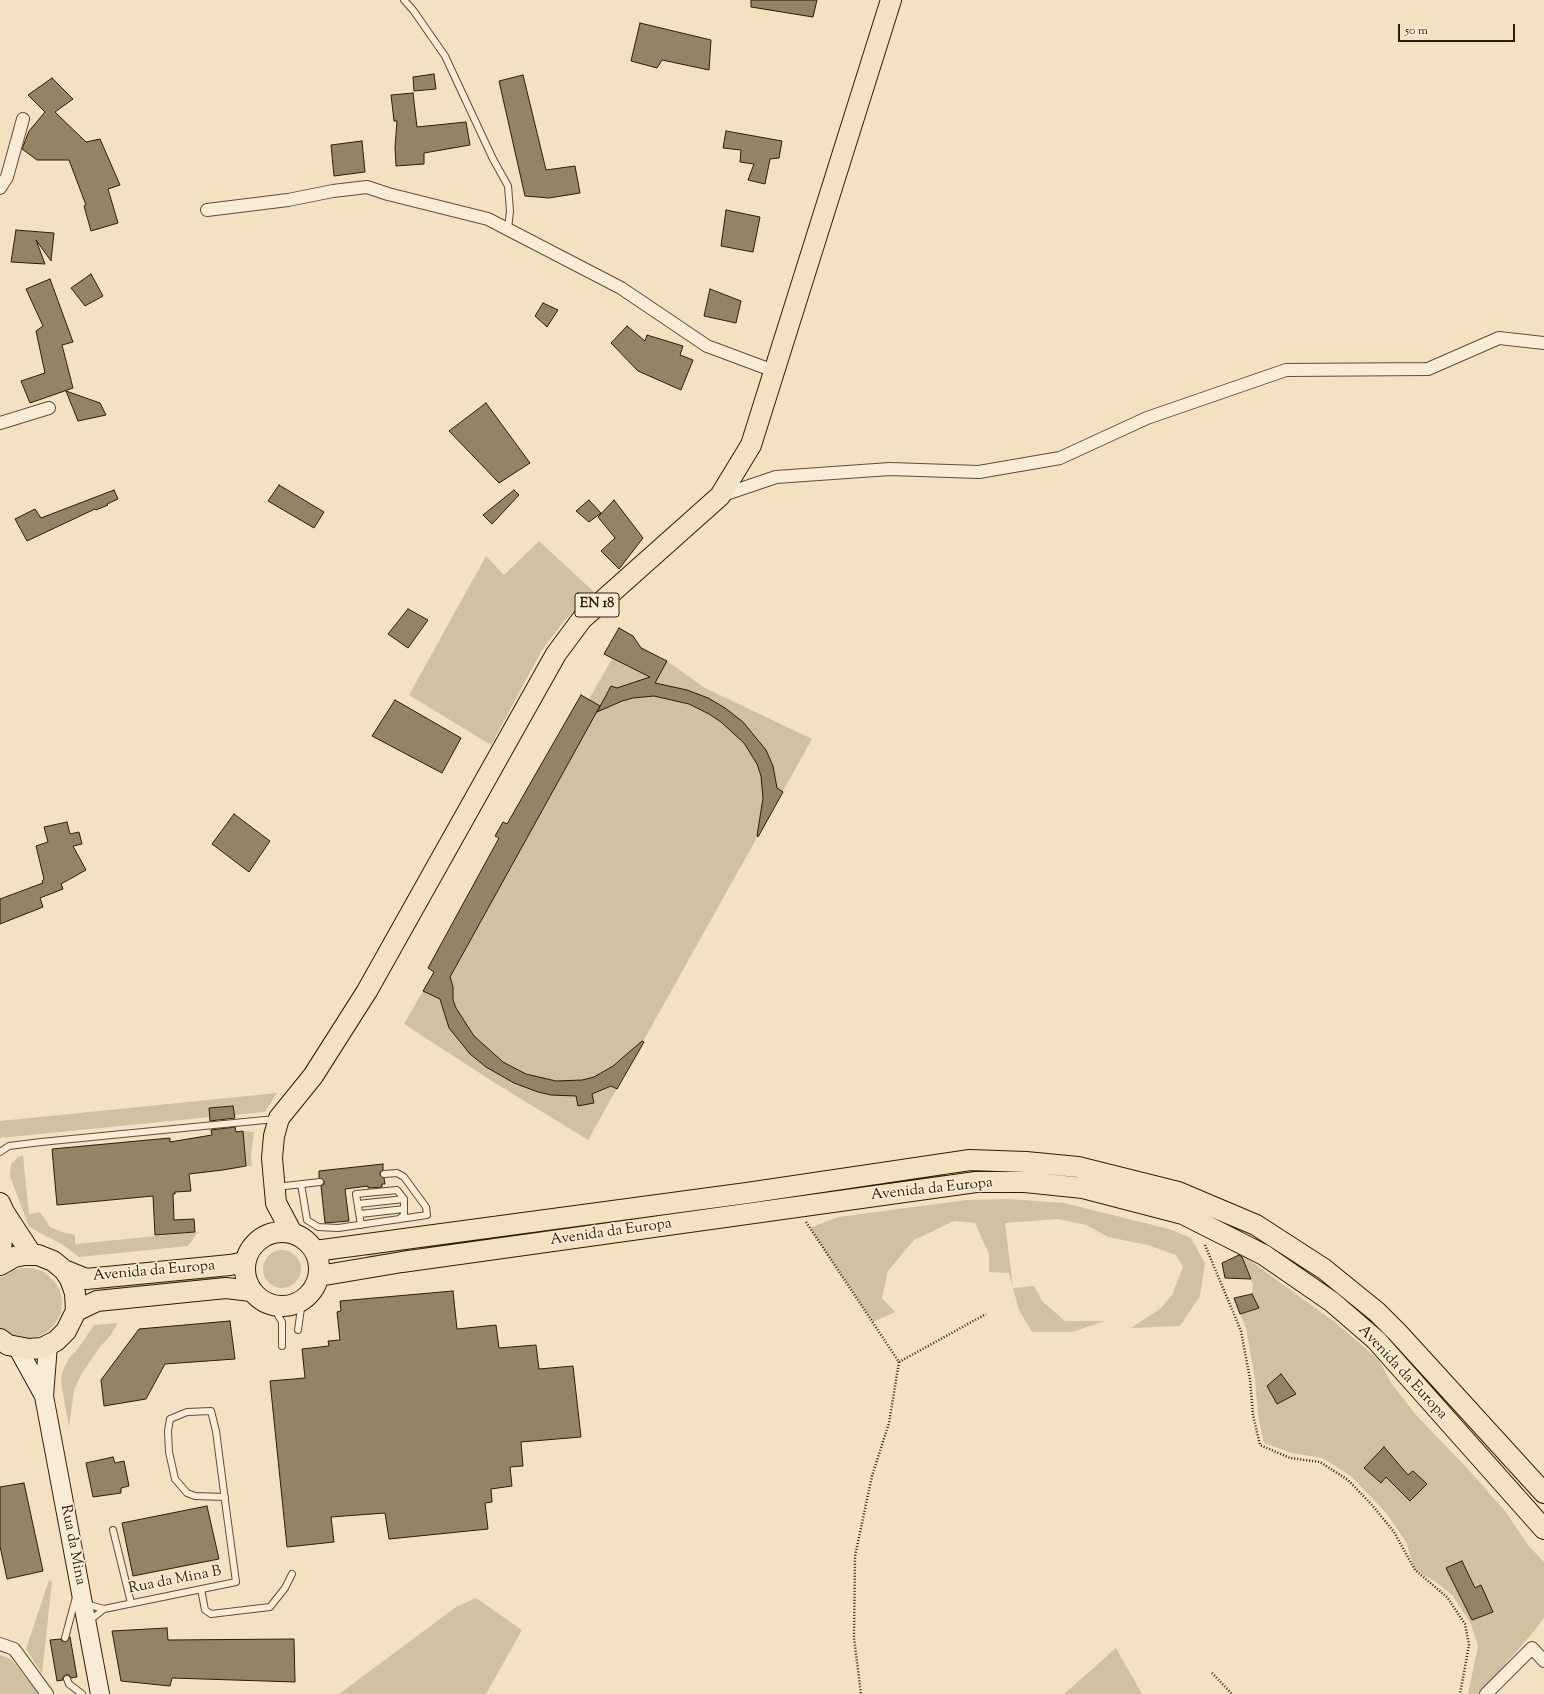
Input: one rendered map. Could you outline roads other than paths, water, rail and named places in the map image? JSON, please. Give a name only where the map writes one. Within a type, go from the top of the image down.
[{"type":"main road","name":"EN 18","points":[[265,1235],[275,1195],[272,1158],[274,1136],[279,1118],[313,1076],[367,991],[556,654],[582,619],[720,496],[751,445],[891,0]]},
{"type":"main road","name":"Avenida da Europa","points":[[315,1251],[747,1193],[970,1160],[1026,1162],[1078,1167],[1178,1192],[1256,1226],[1324,1269],[1377,1312],[1398,1332],[1544,1493]]},
{"type":"main road","name":"Avenida da Europa","points":[[319,1276],[410,1261],[976,1182],[1025,1182],[1083,1188],[1183,1214],[1200,1224],[1264,1255],[1332,1302],[1370,1335],[1544,1529]]},
{"type":"main road","name":"EN 18","points":[[275,1195],[292,1233]]},
{"type":"main road","points":[[2,1207],[32,1255],[14,1257],[0,1264],[2,1207]]},
{"type":"main road","points":[[283,1231],[292,1233],[309,1243],[315,1251],[319,1263],[319,1276],[313,1290],[302,1301],[285,1307],[272,1305],[260,1300],[251,1291],[246,1282],[244,1272],[245,1262],[251,1248],[265,1235],[283,1231]]},
{"type":"main road","name":"Avenida da Europa","points":[[32,1255],[53,1262],[64,1270],[86,1278],[230,1265],[245,1262]]},
{"type":"main road","points":[[9,1343],[29,1350],[42,1348],[56,1341],[66,1331],[76,1311],[75,1293],[70,1279],[64,1270]]},
{"type":"main road","name":"Avenida da Europa","points":[[76,1311],[97,1301],[226,1288],[251,1291]]},
{"type":"main road","points":[[9,1343],[44,1396]]},
{"type":"main road","points":[[44,1396],[48,1344]]},
{"type":"main road","name":"Rua da Mina","points":[[44,1396],[100,1694]]},
{"type":"street","points":[[0,188],[7,177],[24,120]]},
{"type":"street","points":[[207,210],[288,200],[333,191],[367,187],[388,194],[488,219],[621,288],[707,346],[774,371]]},
{"type":"street","points":[[720,496],[776,477],[890,469],[979,472],[1060,458],[1147,418],[1286,370],[1428,369],[1499,338],[1544,343]]},
{"type":"street","points":[[0,423],[49,408]]},
{"type":"street","points":[[0,1644],[14,1649],[47,1694]]},
{"type":"street","points":[[1486,1694],[1532,1648],[1544,1661]]},
{"type":"lane","points":[[404,0],[413,10],[445,56],[493,159],[508,186],[510,211],[508,229]]},
{"type":"lane","points":[[0,1152],[9,1146],[41,1142],[279,1118]]},
{"type":"lane","points":[[301,1184],[307,1220],[318,1227],[338,1228],[427,1215],[426,1207],[404,1177],[397,1173],[384,1174]]},
{"type":"lane","points":[[275,1195],[301,1184],[320,1182]]},
{"type":"lane","points":[[361,1225],[356,1194],[396,1189],[404,1199],[404,1215],[397,1220]]},
{"type":"lane","points":[[358,1204],[404,1199]]},
{"type":"lane","points":[[360,1214],[404,1209]]},
{"type":"lane","points":[[298,1330],[302,1301]]},
{"type":"lane","points":[[272,1305],[282,1322],[282,1346]]},
{"type":"lane","name":"Rua da Mina B","points":[[87,1624],[104,1609],[236,1582],[225,1497],[216,1431],[211,1410],[187,1412],[170,1419],[168,1431],[169,1452],[175,1479],[187,1493],[195,1496],[225,1497]]},
{"type":"lane","points":[[113,1530],[131,1603]]},
{"type":"lane","points":[[201,1589],[206,1610],[211,1614],[270,1607],[285,1588],[292,1574]]},
{"type":"lane","points":[[65,1638],[80,1584]]},
{"type":"lane","points":[[84,1604],[104,1609]]},
{"type":"lane","points":[[67,1679],[69,1684],[82,1694]]}]
